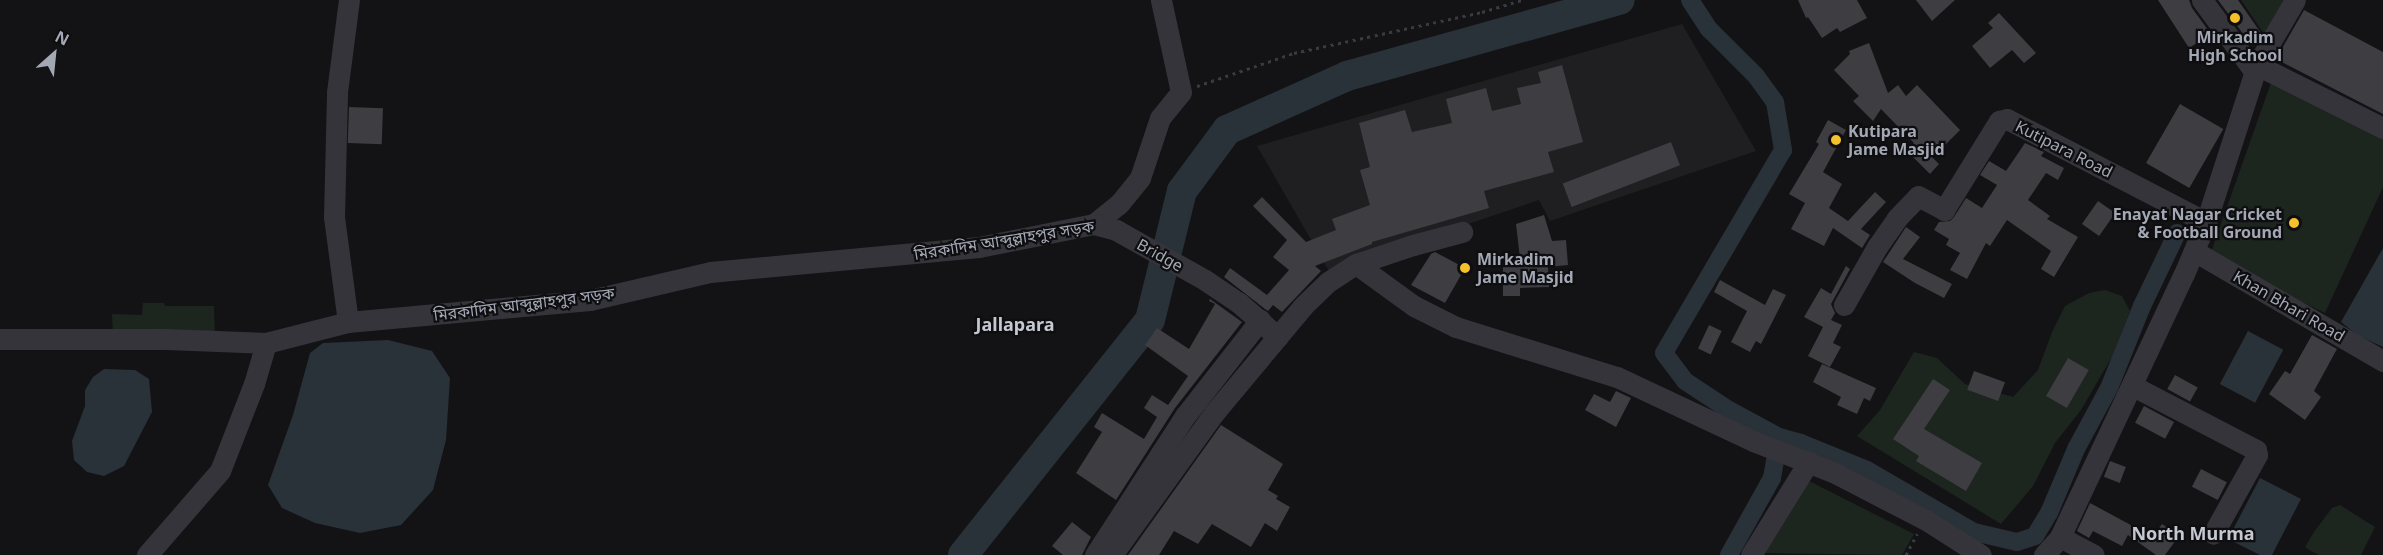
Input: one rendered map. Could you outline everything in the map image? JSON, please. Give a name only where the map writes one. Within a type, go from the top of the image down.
[{"type":"street","points":[[348,322],[334,217],[337,92],[349,0]]},
{"type":"street","points":[[1094,224],[1119,204],[1140,178],[1160,118],[1181,92],[1161,0]]},
{"type":"street","points":[[2202,0],[2255,68],[2383,128]]},
{"type":"street","points":[[2044,555],[2060,537],[2133,386],[2206,222],[2255,68],[2295,0]]},
{"type":"street","name":"Kutipara Road","points":[[1844,305],[1877,247],[1897,218],[1918,196],[1944,210],[1999,121],[2007,119],[2206,222]]},
{"type":"street","name":"মিরকাদিম আব্দুল্লাহপুর সড়ক","points":[[0,339],[266,343],[348,322],[590,300],[710,272],[979,247],[1094,224],[1116,230]]},
{"type":"street","name":"Bridge","points":[[1116,230],[1205,280],[1260,320],[1278,337]]},
{"type":"street","points":[[1112,555],[1214,413],[1328,282],[1356,264],[1462,232]]},
{"type":"street","name":"Khan Bhari Road","points":[[2194,250],[2383,361]]},
{"type":"street","points":[[1356,264],[1414,306],[1456,327],[1617,377],[1753,441],[1799,458],[1926,520],[1981,555]]},
{"type":"street","points":[[1095,555],[1185,416],[1260,320]]},
{"type":"street","points":[[147,555],[220,471],[254,384],[266,343]]},
{"type":"street","points":[[2133,386],[2256,450],[2257,455],[2213,534]]},
{"type":"street","points":[[1751,555],[1799,458]]},
{"type":"street","points":[[2060,537],[2094,555]]},
{"type":"path","points":[[1181,92],[1230,72],[1294,53],[1482,12],[1522,0]]},
{"type":"shaded area","points":[[2241,0],[2288,0],[2266,37]]},
{"type":"shaded area","points":[[1682,24],[1756,151],[1550,221],[1539,200],[1329,271],[1257,146]]},
{"type":"shaded area","name":"Enayat Nagar Cricket & Football Ground","points":[[2273,77],[2383,134],[2383,187],[2325,313],[2209,258]]},
{"type":"shaded area","points":[[2383,248],[2383,347],[2357,335],[2341,322]]},
{"type":"shaded area","points":[[2105,290],[2122,296],[2130,311],[2113,355],[2081,410],[2055,443],[2033,486],[2001,524],[1857,436],[1880,410],[1914,352],[1937,358],[1965,384],[2013,397],[2038,370],[2052,332],[2065,306],[2089,293]]},
{"type":"shaded area","points":[[143,303],[164,303],[165,306],[214,306],[215,338],[113,336],[112,314],[142,315]]},
{"type":"shaded area","points":[[2248,331],[2283,350],[2255,403],[2220,384]]},
{"type":"shaded area","points":[[388,340],[432,351],[450,378],[446,440],[433,490],[401,525],[360,533],[315,523],[282,508],[268,485],[293,415],[310,353],[323,343]]},
{"type":"shaded area","points":[[104,369],[135,370],[149,379],[152,412],[124,466],[104,476],[87,472],[74,460],[72,441],[85,406],[85,390],[93,377]]},
{"type":"shaded area","points":[[2260,478],[2301,499],[2272,555],[2260,555],[2228,539]]},
{"type":"shaded area","points":[[1805,479],[1914,534],[1902,555],[1762,553]]},
{"type":"shaded area","points":[[2340,505],[2375,527],[2361,555],[2319,555],[2305,547],[2332,508]]},
{"type":"building","points":[[1798,0],[1857,0],[1867,18],[1840,32],[1837,28],[1822,38],[1808,17],[1806,18]]},
{"type":"building","points":[[1916,0],[1955,0],[1932,21]]},
{"type":"building","points":[[2158,0],[2189,0],[2192,8],[2211,34],[2189,48]]},
{"type":"building","points":[[2218,0],[2238,0],[2261,33],[2252,46]]},
{"type":"building","points":[[2304,10],[2383,52],[2383,114],[2276,59]]},
{"type":"building","points":[[1999,13],[2036,53],[2024,63],[2012,50],[1990,68],[1972,46],[1993,28],[1988,23]]},
{"type":"building","points":[[1869,43],[1888,93],[1898,85],[1906,96],[1917,85],[1960,130],[1945,145],[1946,147],[1930,155],[1939,164],[1930,174],[1906,150],[1914,143],[1881,109],[1873,121],[1853,101],[1859,96],[1834,70],[1850,54],[1849,51]]},
{"type":"building","points":[[1562,65],[1583,142],[1548,152],[1554,172],[1484,191],[1489,208],[1372,242],[1372,244],[1315,266],[1321,271],[1282,312],[1273,305],[1268,311],[1224,277],[1230,268],[1267,295],[1289,270],[1273,257],[1287,240],[1253,206],[1262,197],[1306,242],[1336,230],[1332,219],[1370,205],[1360,170],[1370,167],[1359,123],[1405,110],[1412,132],[1452,123],[1446,99],[1486,88],[1492,111],[1521,104],[1517,88],[1541,83],[1538,72]]},
{"type":"building","points":[[2180,104],[2223,129],[2189,188],[2146,163]]},
{"type":"building","points":[[349,107],[383,108],[382,144],[348,143]]},
{"type":"building","points":[[1828,120],[1846,130],[1823,172],[1842,184],[1829,208],[1848,221],[1875,192],[1886,202],[1861,229],[1870,235],[1862,248],[1833,228],[1824,246],[1791,229],[1805,203],[1789,194],[1819,144],[1816,142]]},
{"type":"building","points":[[1671,142],[1680,165],[1572,207],[1563,184]]},
{"type":"building","points":[[2025,143],[2044,152],[2041,156],[2064,168],[2058,180],[2046,173],[2028,200],[2050,216],[2047,219],[2078,237],[2054,277],[2041,269],[2051,251],[2007,220],[1990,246],[1986,243],[1967,279],[1950,270],[1960,253],[1946,245],[1949,239],[1934,230],[1939,222],[1950,221],[1954,217],[1966,198],[1982,208],[1997,185],[1980,175],[1989,161],[2006,171]]},
{"type":"building","points":[[2098,201],[2115,213],[2099,236],[2082,224]]},
{"type":"building","points":[[1544,215],[1552,241],[1566,240],[1568,265],[1548,267],[1549,287],[1520,288],[1520,296],[1503,296],[1503,267],[1521,267],[1516,224]]},
{"type":"building","points":[[1906,227],[1920,237],[1903,259],[1952,284],[1944,298],[1915,283],[1883,262]]},
{"type":"building","points":[[1435,252],[1465,268],[1445,303],[1411,285],[1431,254]]},
{"type":"building","points":[[1846,266],[1850,269],[1831,304],[1835,313],[1831,320],[1842,325],[1833,343],[1841,347],[1830,367],[1808,356],[1823,327],[1804,317],[1821,288],[1831,294]]},
{"type":"building","points":[[1720,280],[1765,305],[1773,289],[1786,295],[1761,344],[1756,341],[1750,352],[1731,342],[1747,311],[1714,292]]},
{"type":"building","points":[[1210,299],[1242,322],[1175,408],[1116,500],[1076,473],[1102,432],[1094,427],[1102,413],[1144,439],[1157,417],[1144,408],[1152,395],[1168,405],[1188,376],[1145,345],[1157,328],[1189,349],[1215,304],[1209,301]]},
{"type":"building","points":[[1709,325],[1722,331],[1711,354],[1698,349]]},
{"type":"building","points":[[2312,335],[2337,349],[2314,391],[2321,397],[2305,420],[2269,394],[2285,371],[2290,374]]},
{"type":"building","points":[[2068,358],[2089,370],[2067,408],[2046,396]]},
{"type":"building","points":[[1822,364],[1876,388],[1870,401],[1864,398],[1857,414],[1837,405],[1841,397],[1813,382]]},
{"type":"building","points":[[1974,371],[2005,382],[1998,401],[1967,390]]},
{"type":"building","points":[[2175,375],[2198,388],[2190,402],[2167,389]]},
{"type":"building","points":[[1933,379],[1950,390],[1924,429],[1982,463],[1966,491],[1916,461],[1919,456],[1893,439]]},
{"type":"building","points":[[1616,391],[1631,398],[1616,427],[1585,410],[1594,394],[1610,402]]},
{"type":"building","points":[[2144,406],[2174,422],[2165,439],[2135,423]]},
{"type":"building","points":[[1221,425],[1283,464],[1268,490],[1278,496],[1276,499],[1290,507],[1277,531],[1265,523],[1251,547],[1212,524],[1198,544],[1174,531],[1159,555],[1128,555]]},
{"type":"building","points":[[2110,461],[2126,467],[2120,483],[2104,477]]},
{"type":"building","points":[[2201,469],[2227,482],[2218,500],[2192,487]]},
{"type":"building","points":[[2090,503],[2153,537],[2162,524],[2179,536],[2165,555],[2156,555],[2128,535],[2122,546],[2093,531],[2089,538],[2077,531]]},
{"type":"building","points":[[1072,522],[1091,537],[1082,555],[1063,555],[1052,546]]},
{"type":"waterway","points":[[963,555],[1150,320],[1182,191],[1227,130],[1347,76],[1620,0]]},
{"type":"waterway","points":[[1690,0],[1709,29],[1756,76],[1775,102],[1783,150],[1664,353],[1685,381],[1729,410],[1779,437],[1772,478],[1729,555]]},
{"type":"waterway","points":[[1779,437],[1801,443],[1867,470],[1974,532],[2017,542],[2035,536],[2049,513],[2076,449],[2109,388],[2142,306],[2177,233]]},
{"type":"place","name":"Mirkadim High School","points":[[2235,18]]},
{"type":"place","name":"Kutipara Jame Masjid","points":[[1836,140]]},
{"type":"place","name":"Enayat Nagar Cricket & Football Ground","points":[[2294,223]]},
{"type":"place","name":"Mirkadim Jame Masjid","points":[[1465,268]]},
{"type":"district","name":"Jallapara","points":[[1015,324]]},
{"type":"district","name":"North Murma","points":[[2193,533]]}]
